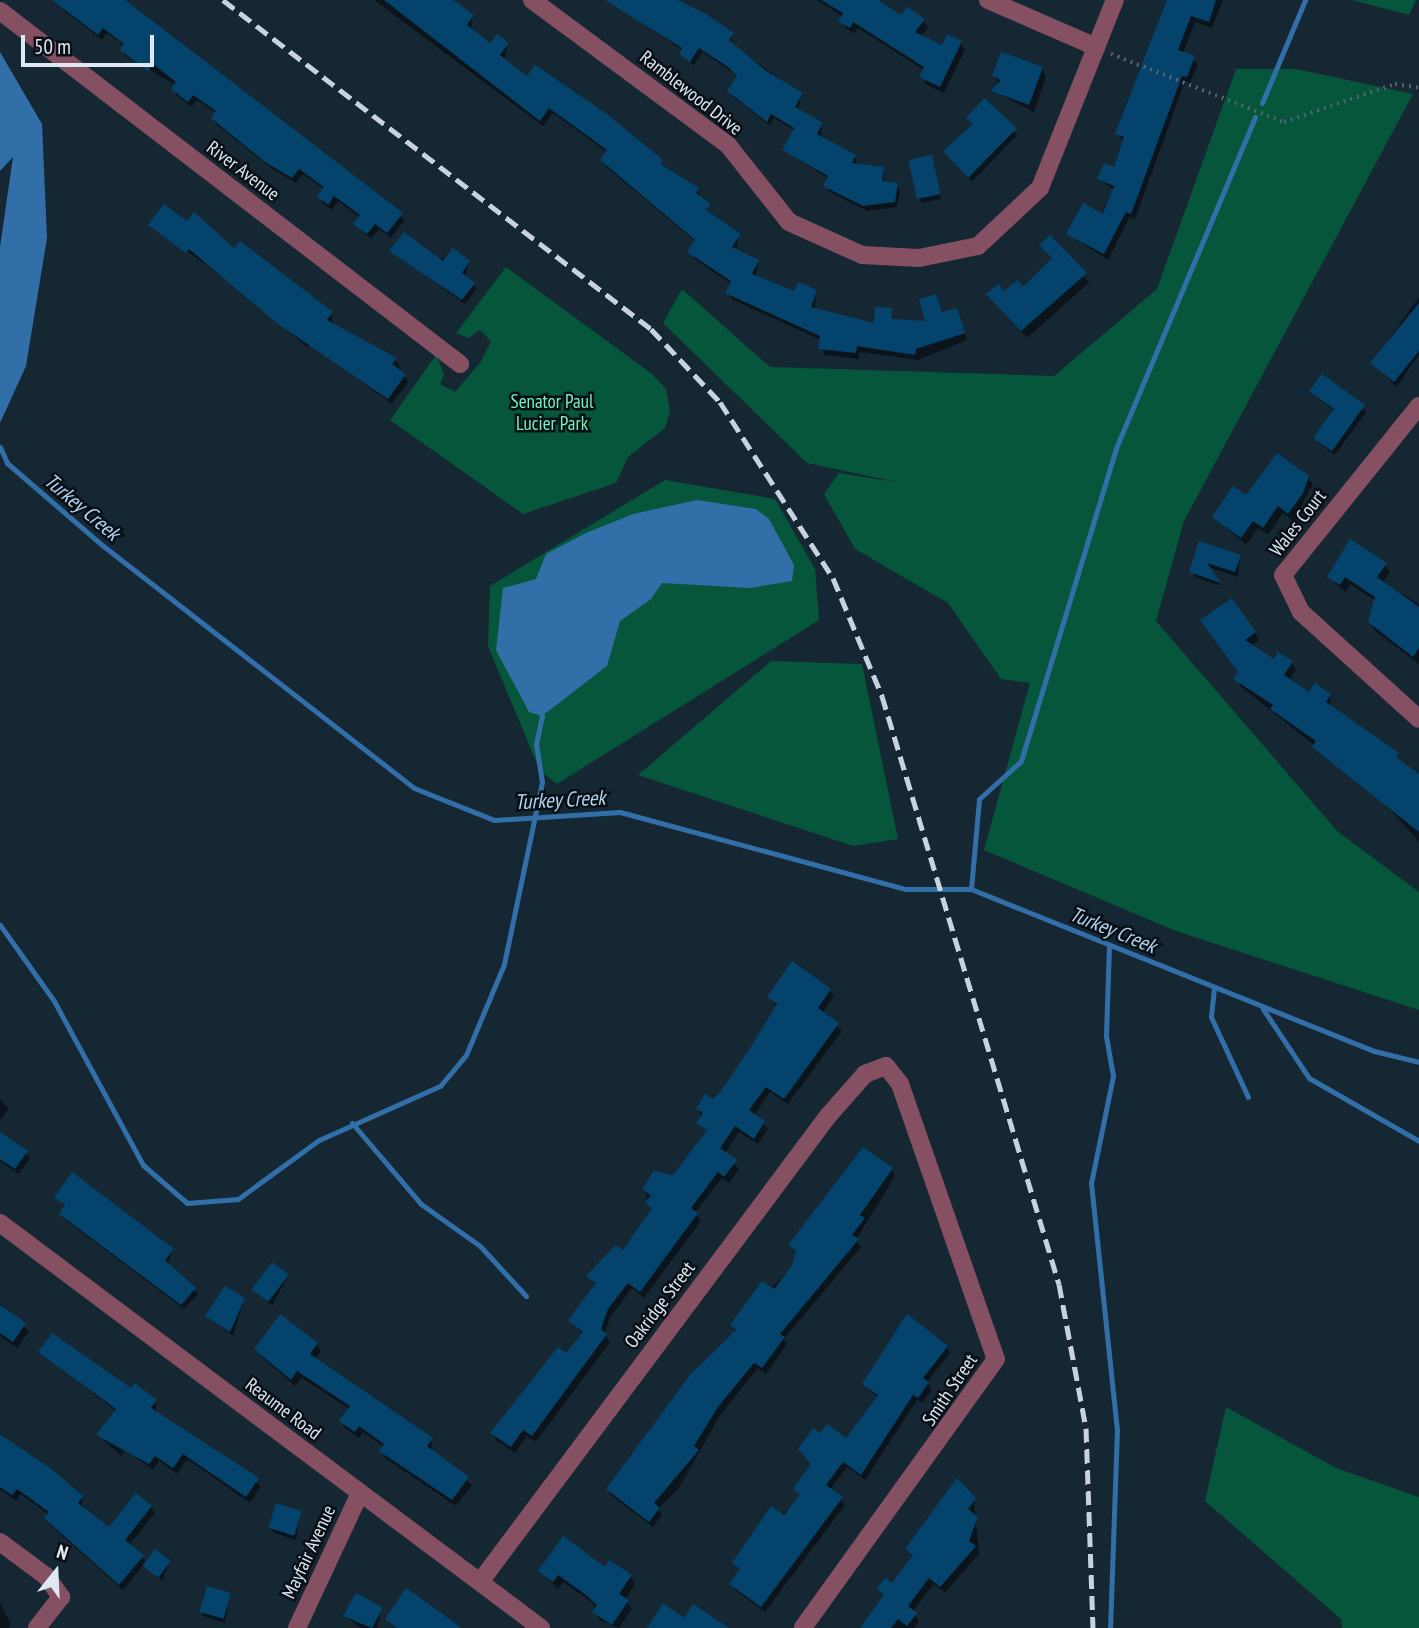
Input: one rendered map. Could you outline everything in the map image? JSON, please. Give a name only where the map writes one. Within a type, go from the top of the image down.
[{"type":"street","name":"Ramblewood Drive","points":[[531,0],[728,145],[789,222],[862,255],[919,258],[978,246],[1040,188],[1115,0]]},
{"type":"street","points":[[988,0],[1097,47]]},
{"type":"street","name":"River Avenue","points":[[0,11],[460,364]]},
{"type":"street","name":"Wales Court","points":[[1419,406],[1283,575],[1301,612],[1419,719]]},
{"type":"street","name":"Oakridge Street","points":[[480,1582],[828,1116],[865,1074],[886,1066]]},
{"type":"street","name":"Smith Street","points":[[803,1628],[996,1359],[900,1084],[886,1066]]},
{"type":"street","name":"Reaume Road","points":[[0,1223],[541,1628]]},
{"type":"street","name":"Mayfair Avenue","points":[[297,1628],[359,1493]]},
{"type":"street","points":[[0,1542],[46,1576],[61,1597],[37,1628]]},
{"type":"path","points":[[1097,47],[1284,121],[1395,84],[1419,88]]},
{"type":"green space","points":[[1352,0],[1416,0],[1409,15]]},
{"type":"green space","points":[[1236,69],[1296,69],[1413,94],[1184,521],[1156,621],[1337,831],[1419,892],[1419,1010],[1176,931],[984,850],[1030,683],[1001,679],[948,603],[855,549],[824,494],[839,473],[902,483],[807,463],[663,323],[682,289],[770,367],[1054,376],[1157,289]]},
{"type":"green space","name":"Senator Paul Lucier Park","points":[[506,267],[652,374],[666,389],[670,411],[665,428],[628,457],[616,483],[523,514],[390,420],[436,355],[444,374],[440,384],[455,392],[480,363],[491,341],[480,330],[468,338],[456,333]]},
{"type":"green space","points":[[665,480],[775,499],[815,569],[819,620],[557,784],[540,771],[488,646],[490,586]]},
{"type":"green space","points":[[771,661],[862,664],[898,839],[853,846],[638,775]]},
{"type":"green space","points":[[1226,1407],[1336,1468],[1419,1497],[1419,1628],[1342,1628],[1341,1619],[1205,1501]]},
{"type":"water","points":[[0,52],[42,124],[47,238],[26,366],[0,423],[0,247],[13,157],[0,171]]},
{"type":"water","points":[[697,500],[756,509],[769,519],[794,565],[792,581],[751,588],[662,583],[651,599],[620,621],[607,666],[542,716],[529,712],[496,650],[503,588],[536,579],[546,554],[586,533],[633,514]]},
{"type":"building","points":[[52,0],[125,0],[403,213],[387,233],[375,224],[367,234],[353,224],[360,215],[334,196],[328,205],[317,196],[324,187],[299,169],[292,178],[265,162],[211,118],[216,111],[193,95],[188,102],[171,89],[176,82],[153,64],[148,71],[120,50],[124,44],[103,28],[98,35]]},
{"type":"building","points":[[384,0],[453,0],[474,15],[467,25],[490,43],[497,34],[509,43],[500,55],[527,76],[535,65],[607,114],[663,160],[660,164],[699,188],[696,193],[711,204],[706,210],[741,234],[732,247],[759,260],[752,274],[794,291],[798,282],[817,290],[811,307],[874,323],[875,307],[892,308],[892,319],[925,321],[919,299],[936,294],[942,312],[957,308],[965,333],[916,349],[915,355],[857,346],[856,353],[818,349],[820,336],[725,293],[731,281],[687,252],[695,240],[600,160],[607,150],[549,108],[540,121]]},
{"type":"building","points":[[605,0],[678,0],[706,14],[734,33],[729,40],[765,70],[803,93],[795,107],[823,123],[817,134],[856,155],[852,163],[884,167],[882,181],[898,183],[895,202],[863,206],[823,186],[828,176],[782,150],[794,128],[771,114],[767,122],[727,91],[737,76],[728,67],[699,48],[690,62],[679,54],[682,48]]},
{"type":"building","points":[[821,0],[878,0],[901,15],[907,7],[925,19],[915,32],[942,45],[947,34],[962,41],[940,87],[919,77],[924,67],[853,22],[850,28],[838,21],[843,13]]},
{"type":"building","points":[[1167,0],[1216,0],[1209,22],[1191,16],[1178,50],[1195,56],[1187,77],[1182,76],[1131,214],[1126,212],[1104,254],[1066,234],[1083,203],[1103,214],[1114,186],[1097,179],[1104,163],[1114,167],[1124,137],[1115,134]]},
{"type":"building","points":[[1001,52],[1043,67],[1029,105],[991,91],[1001,80],[992,76]]},
{"type":"building","points":[[984,98],[1017,128],[968,178],[943,151],[973,124],[966,118]]},
{"type":"building","points":[[932,155],[940,194],[917,199],[909,160]]},
{"type":"building","points":[[164,204],[187,221],[194,212],[234,248],[240,241],[333,312],[327,320],[397,358],[392,364],[406,374],[388,399],[278,324],[189,249],[186,253],[148,225]]},
{"type":"building","points":[[404,232],[443,261],[453,248],[470,261],[462,273],[475,283],[462,300],[389,251]]},
{"type":"building","points":[[1050,235],[1087,273],[1021,331],[986,294],[999,284],[1004,291],[1018,280],[1023,287],[1052,258],[1039,245]]},
{"type":"building","points":[[1419,303],[1419,351],[1394,382],[1370,363]]},
{"type":"building","points":[[1322,374],[1365,405],[1332,451],[1313,438],[1334,409],[1309,391]]},
{"type":"building","points":[[1277,453],[1309,476],[1303,493],[1288,514],[1278,506],[1263,528],[1253,521],[1241,538],[1212,517],[1233,486],[1246,495]]},
{"type":"building","points":[[1350,539],[1387,563],[1377,577],[1419,607],[1419,648],[1413,657],[1368,622],[1375,597],[1345,577],[1340,585],[1327,577]]},
{"type":"building","points":[[1199,541],[1241,555],[1235,572],[1207,563],[1221,583],[1189,572]]},
{"type":"building","points":[[1232,598],[1256,632],[1245,640],[1274,659],[1278,652],[1293,661],[1284,675],[1309,692],[1315,683],[1331,694],[1326,702],[1399,753],[1396,757],[1419,774],[1419,832],[1312,747],[1316,741],[1270,709],[1273,705],[1233,679],[1238,672],[1200,620]]},
{"type":"building","points":[[792,961],[831,989],[818,1008],[839,1023],[784,1099],[766,1087],[749,1110],[765,1121],[754,1139],[735,1126],[720,1148],[737,1160],[724,1177],[718,1172],[691,1208],[698,1213],[640,1292],[628,1283],[608,1309],[601,1329],[607,1334],[532,1436],[523,1430],[511,1447],[490,1433],[558,1347],[566,1353],[583,1332],[568,1320],[596,1283],[586,1276],[616,1245],[623,1250],[652,1208],[645,1203],[651,1195],[642,1190],[653,1171],[673,1175],[707,1130],[696,1123],[703,1113],[696,1109],[705,1094],[713,1099],[721,1091],[752,1045],[777,1004],[767,997]]},
{"type":"building","points":[[0,1132],[28,1151],[15,1169],[0,1159]]},
{"type":"building","points":[[863,1147],[893,1168],[860,1215],[865,1218],[852,1235],[859,1239],[780,1334],[785,1337],[762,1368],[754,1363],[718,1407],[694,1446],[699,1450],[654,1503],[660,1508],[649,1522],[606,1489],[690,1375],[736,1330],[730,1325],[762,1281],[774,1289],[791,1267],[796,1251],[788,1245]]},
{"type":"building","points":[[72,1172],[174,1249],[165,1260],[196,1288],[181,1305],[59,1214],[65,1205],[54,1198]]},
{"type":"building","points":[[272,1262],[289,1275],[268,1302],[252,1289]]},
{"type":"building","points":[[225,1286],[245,1298],[230,1332],[205,1316]]},
{"type":"building","points":[[0,1305],[26,1323],[13,1342],[0,1333]]},
{"type":"building","points":[[280,1314],[318,1343],[310,1354],[433,1438],[427,1446],[469,1477],[452,1500],[379,1451],[384,1444],[359,1426],[355,1432],[339,1421],[350,1406],[297,1371],[291,1380],[254,1349]]},
{"type":"building","points":[[907,1314],[948,1346],[923,1378],[929,1382],[918,1398],[913,1395],[861,1475],[843,1462],[826,1485],[843,1497],[761,1607],[729,1584],[740,1569],[732,1563],[771,1506],[784,1515],[800,1494],[793,1489],[811,1464],[798,1449],[813,1428],[820,1433],[827,1424],[846,1438],[878,1395],[862,1384]]},
{"type":"building","points":[[52,1333],[131,1388],[135,1383],[157,1400],[151,1408],[259,1478],[246,1497],[183,1454],[173,1468],[155,1456],[149,1464],[96,1435],[116,1409],[38,1352]]},
{"type":"building","points":[[0,1434],[54,1471],[83,1496],[78,1503],[109,1527],[136,1493],[152,1506],[125,1540],[144,1555],[119,1585],[44,1518],[49,1512],[17,1489],[12,1495],[0,1487]]},
{"type":"building","points":[[957,1478],[976,1498],[968,1509],[978,1517],[969,1541],[976,1546],[940,1587],[929,1578],[908,1606],[917,1613],[907,1626],[898,1619],[891,1628],[860,1628],[884,1595],[877,1589],[885,1578],[892,1583],[913,1555],[905,1549]]},
{"type":"building","points":[[276,1503],[302,1511],[294,1536],[268,1528]]},
{"type":"building","points":[[563,1536],[605,1567],[609,1560],[632,1575],[619,1594],[629,1600],[612,1625],[592,1612],[597,1605],[586,1595],[558,1575],[553,1582],[538,1571]]},
{"type":"building","points":[[155,1549],[171,1561],[158,1578],[142,1566]]},
{"type":"building","points":[[207,1586],[231,1593],[224,1619],[200,1612]]},
{"type":"building","points":[[406,1588],[461,1628],[398,1628],[385,1619]]},
{"type":"building","points":[[356,1593],[383,1608],[372,1628],[343,1616]]},
{"type":"building","points":[[663,1603],[684,1618],[693,1604],[729,1628],[647,1628]]},
{"type":"waterway","points":[[1262,103],[1305,0]]},
{"type":"waterway","points":[[971,889],[979,799],[1021,761],[1116,448],[1255,117]]},
{"type":"waterway","name":"Turkey Creek","points":[[0,447],[7,463],[102,545],[414,788],[494,820],[620,812],[906,889],[971,889],[1374,1051],[1419,1062]]},
{"type":"waterway","points":[[0,925],[54,1001],[143,1165],[187,1203],[238,1199],[319,1140],[440,1086],[466,1055],[504,964],[542,782],[536,744],[542,716]]},
{"type":"waterway","points":[[1109,945],[1106,1036],[1113,1076],[1091,1183],[1117,1429],[1110,1628]]},
{"type":"waterway","points":[[1214,988],[1211,1017],[1248,1097]]},
{"type":"waterway","name":"Turkey Creek","points":[[1263,1009],[1309,1078],[1419,1141]]},
{"type":"waterway","points":[[352,1123],[421,1204],[480,1246],[526,1296]]},
{"type":"railway","points":[[223,0],[651,329],[720,402],[833,578],[882,696],[1059,1284],[1086,1428],[1093,1628]]}]
